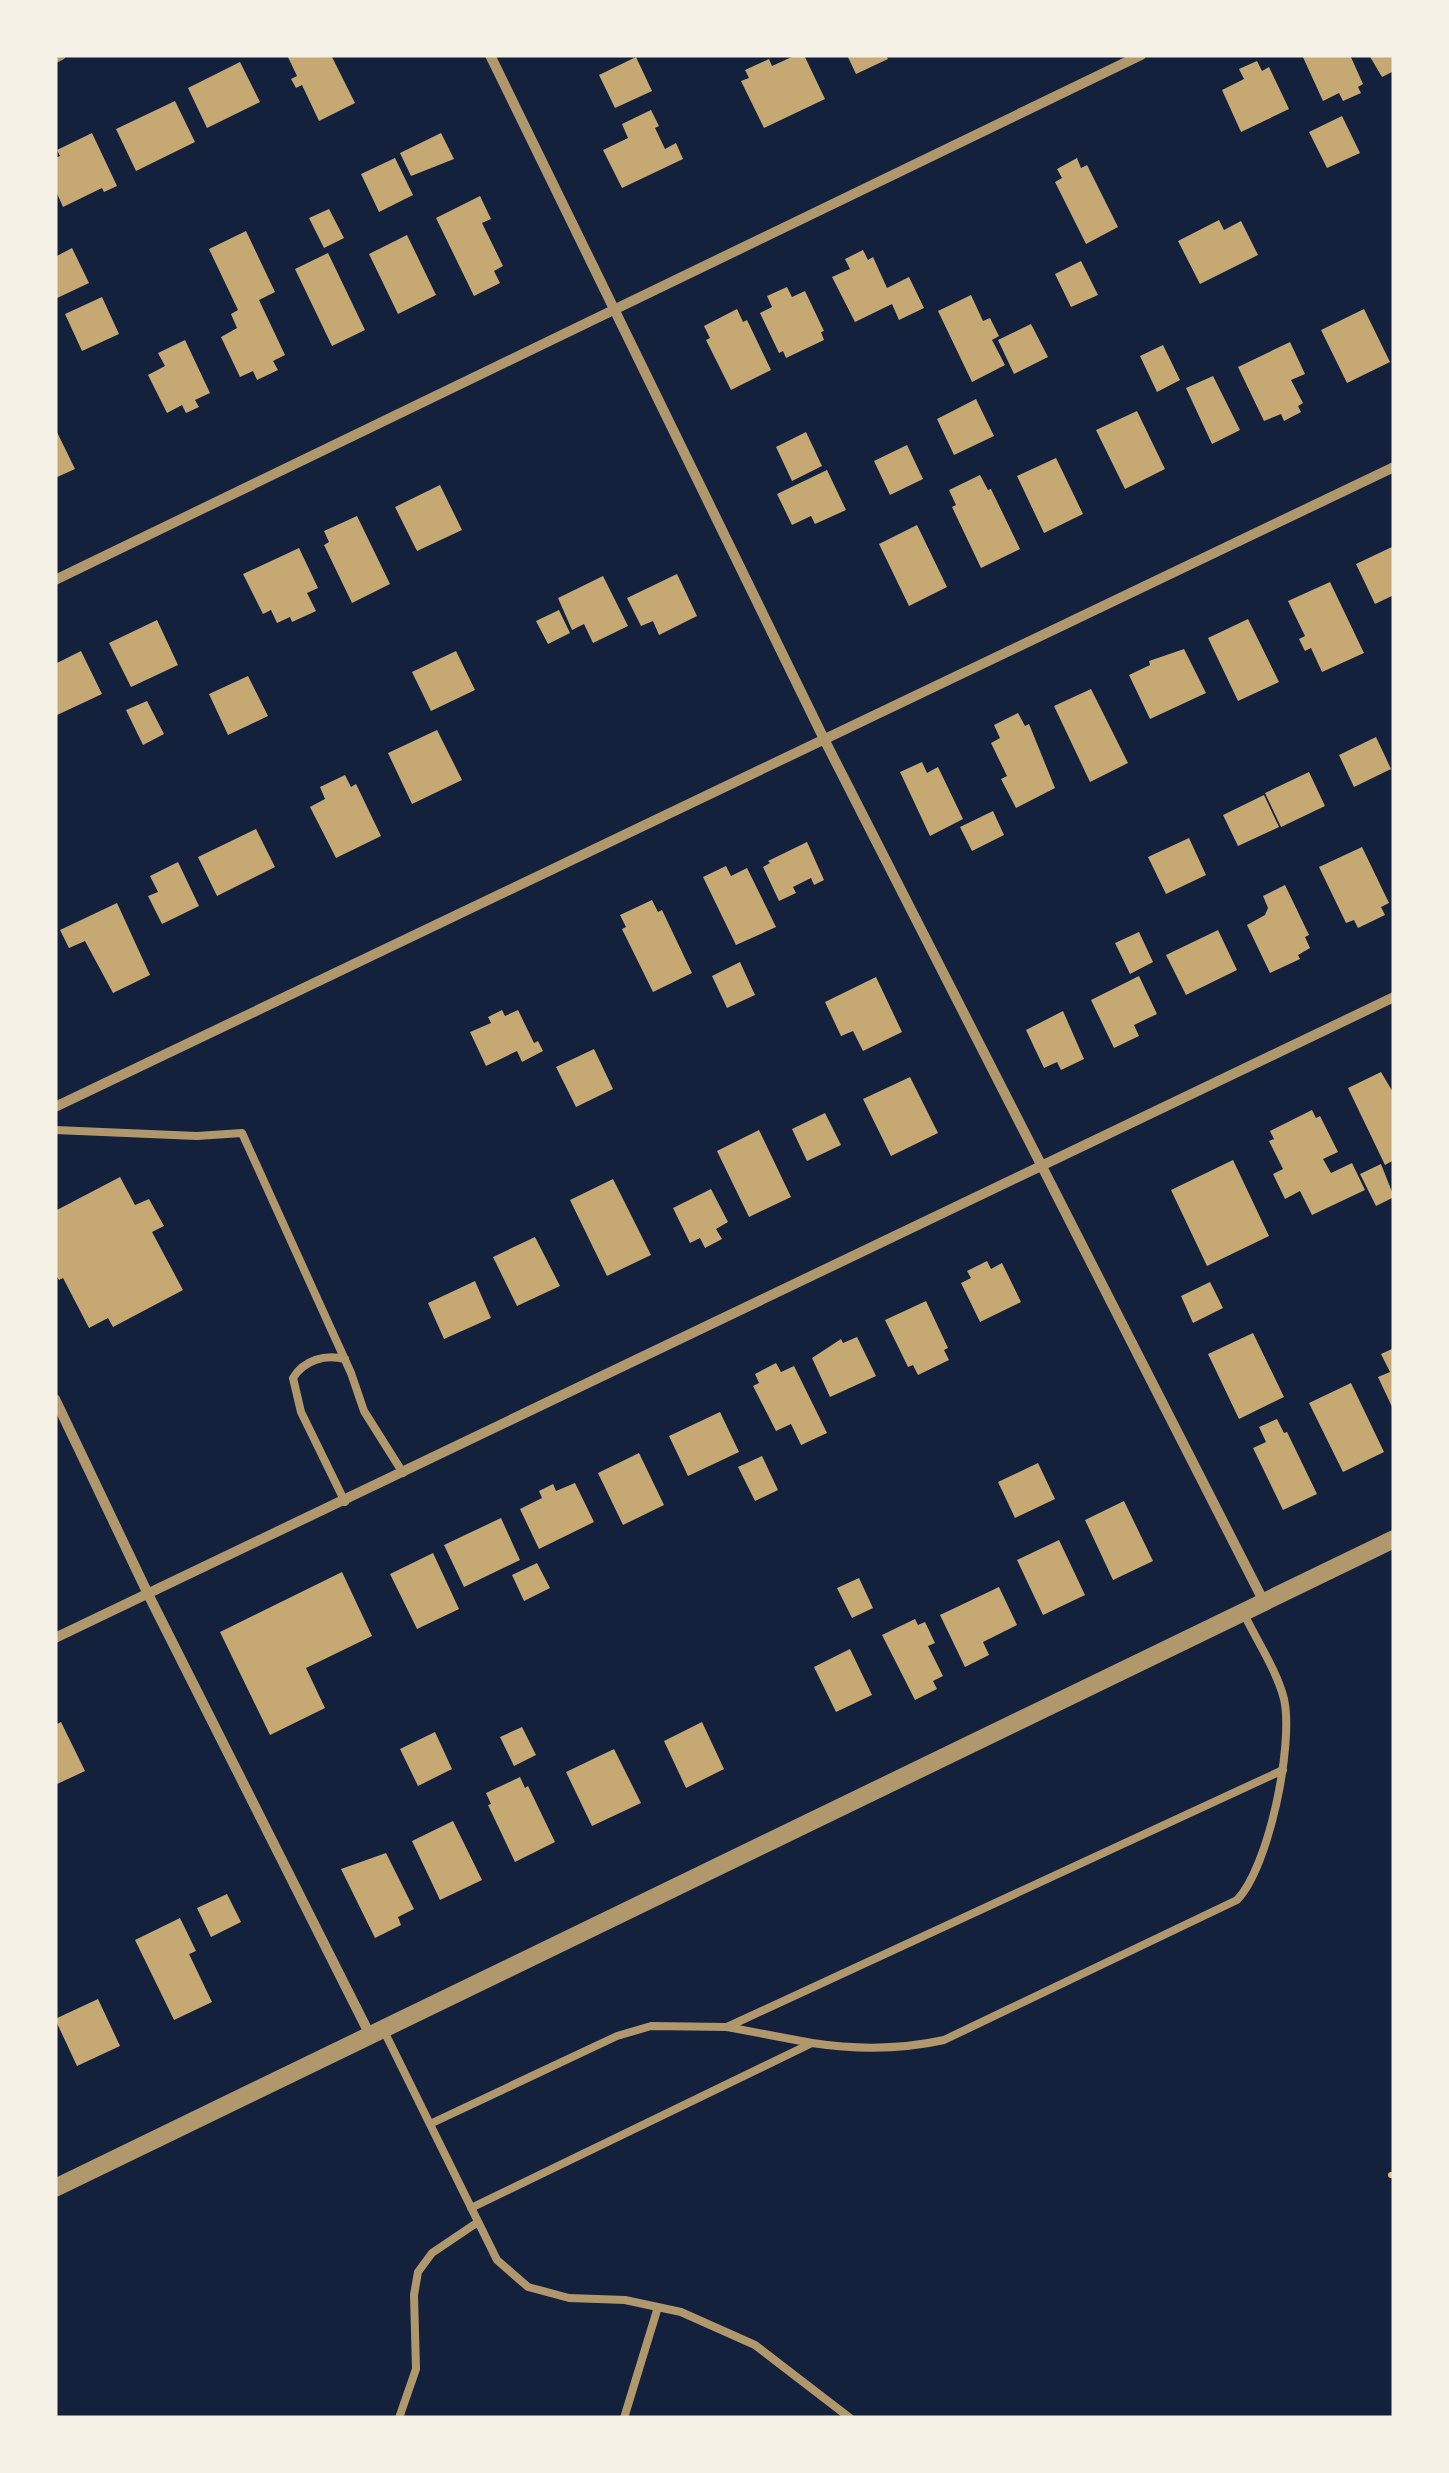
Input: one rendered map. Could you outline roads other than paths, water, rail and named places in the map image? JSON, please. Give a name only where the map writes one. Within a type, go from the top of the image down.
[{"type":"street","points":[[490,55],[824,739],[1264,1602]]},
{"type":"street","points":[[55,580],[1141,55]]},
{"type":"street","points":[[55,1107],[1394,467]]},
{"type":"street","points":[[55,1638],[1394,997]]},
{"type":"street","points":[[55,1399],[148,1594],[377,2032]]},
{"type":"street","points":[[55,2188],[1394,1540]]},
{"type":"lane","points":[[55,1130],[197,1136],[242,1133],[364,1411],[404,1473]]},
{"type":"lane","points":[[344,1359],[318,1358],[298,1369],[293,1378],[301,1412],[345,1502]]},
{"type":"lane","points":[[430,2124],[634,2029],[652,2026],[727,2028],[853,2049],[944,2040],[1237,1900],[1247,1890],[1260,1863],[1283,1770],[1286,1733],[1284,1698],[1244,1612]]},
{"type":"lane","points":[[727,2028],[1283,1770]]},
{"type":"lane","points":[[377,2032],[430,2124],[497,2260],[528,2287],[569,2298],[625,2300],[681,2312],[755,2345],[850,2418]]},
{"type":"lane","points":[[472,2208],[812,2043]]},
{"type":"lane","points":[[399,2418],[416,2369],[414,2295],[418,2272],[432,2252],[478,2222]]},
{"type":"lane","points":[[624,2418],[658,2307]]}]
